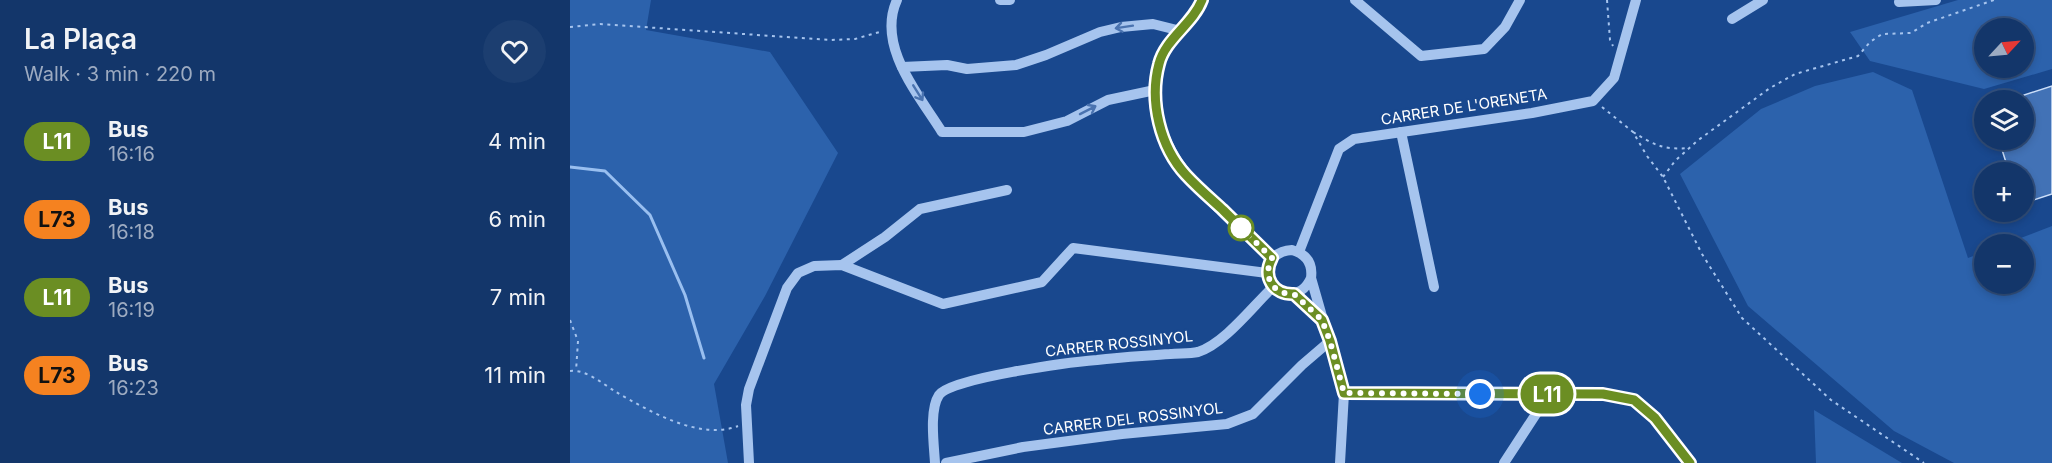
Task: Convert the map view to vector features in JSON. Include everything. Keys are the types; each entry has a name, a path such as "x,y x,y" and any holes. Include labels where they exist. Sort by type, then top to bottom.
{"street":[{"path":"897,0 891,23 895,51 902,67 942,132 1024,132 1067,121 1108,100 1155,90"},
{"path":"1000,0 1010,0"},
{"path":"1202,0 1200,7 1169,44 1159,62 1155,90 1160,127 1172,156 1185,174 1272,258"},
{"path":"1355,0 1421,56 1484,49 1505,27 1520,0"},
{"path":"1593,101 1614,78 1636,0"},
{"path":"1732,19 1763,0"},
{"path":"1899,2 1936,0"},
{"path":"902,67 938,65 968,69 1016,65 1100,32 1121,27 1153,24 1181,32"},
{"name":"CARRER DE L'ORENETA","path":"1299,252 1339,149 1354,139 1532,113 1593,101"},
{"path":"1401,132 1434,287"},
{"path":"842,265 885,237 920,209 1007,190"},
{"path":"749,463 748,389 787,288 798,273 814,266 842,265 944,304 1042,282 1073,248 1268,273"},
{"path":"1311,278 1307,286 1294,294 1287,294 1273,287 1268,273 1272,258 1284,250 1299,252 1310,263 1311,278 1344,393 1340,463"},
{"name":"CARRER ROSSINYOL","path":"935,463 933,428 936,402 940,393 947,389 966,381 1029,370 1097,360 1197,352 1227,335 1273,287"},
{"path":"1294,294 1322,320"},
{"name":"CARRER DEL ROSSINYOL","path":"946,463 1023,447 1122,434 1227,424 1252,414 1330,341"},
{"path":"1344,393 1603,394 1634,400 1655,418 1689,463"},
{"path":"1504,463 1549,394"}],"path":[{"path":"1607,0 1610,39 1619,56"},
{"path":"1663,177 1689,148 1745,105 1795,74 1858,56 1870,42 1882,34 1911,33 1927,23 1994,0"},
{"path":"570,27 600,24 830,40 855,39 891,28"},
{"path":"1593,101 1605,108 1633,132 1658,147 1672,150 1689,148"},
{"path":"1633,132 1663,177 1701,254 1742,318 1832,400 1924,463"},
{"path":"570,320 579,341 576,370"},
{"path":"570,371 576,370 593,377 617,393 679,424 704,430 728,430 747,423"}],"shaded area":[{"path":"570,0 651,0 646,30 770,52 838,153 765,296 714,384 728,463 570,463"},
{"path":"1958,0 2052,0 2052,69 2034,74 2034,18 1974,18 1974,78 2021,78 1984,89 1870,61 1850,32"},
{"path":"1873,72 1912,90 1968,258 1974,256 1974,294 2034,294 2034,234 2031,234 2052,226 2052,463 1954,463 1894,431 1748,306 1680,174 1761,109 1815,86"},
{"path":"1814,410 1902,463 1816,463"}],"building":[{"path":"2052,86 2052,194 2034,200 2034,162 2006,162 2002,150 2034,150 2034,92"}],"waterway":[{"path":"570,167 605,171 650,215 685,295 704,358"}],"bus line":[{"name":"L11","path":"1202,0 1200,7 1169,44 1159,62 1155,90 1160,127 1172,156 1185,174 1272,258 1268,273 1273,287 1280,292 1294,294 1322,320 1344,393 1603,394 1634,400 1655,418 1690,463"}],"route":[{"path":"1241,228 1272,258 1268,273 1273,287 1280,292 1294,294 1322,320 1344,393 1480,394"}]}
